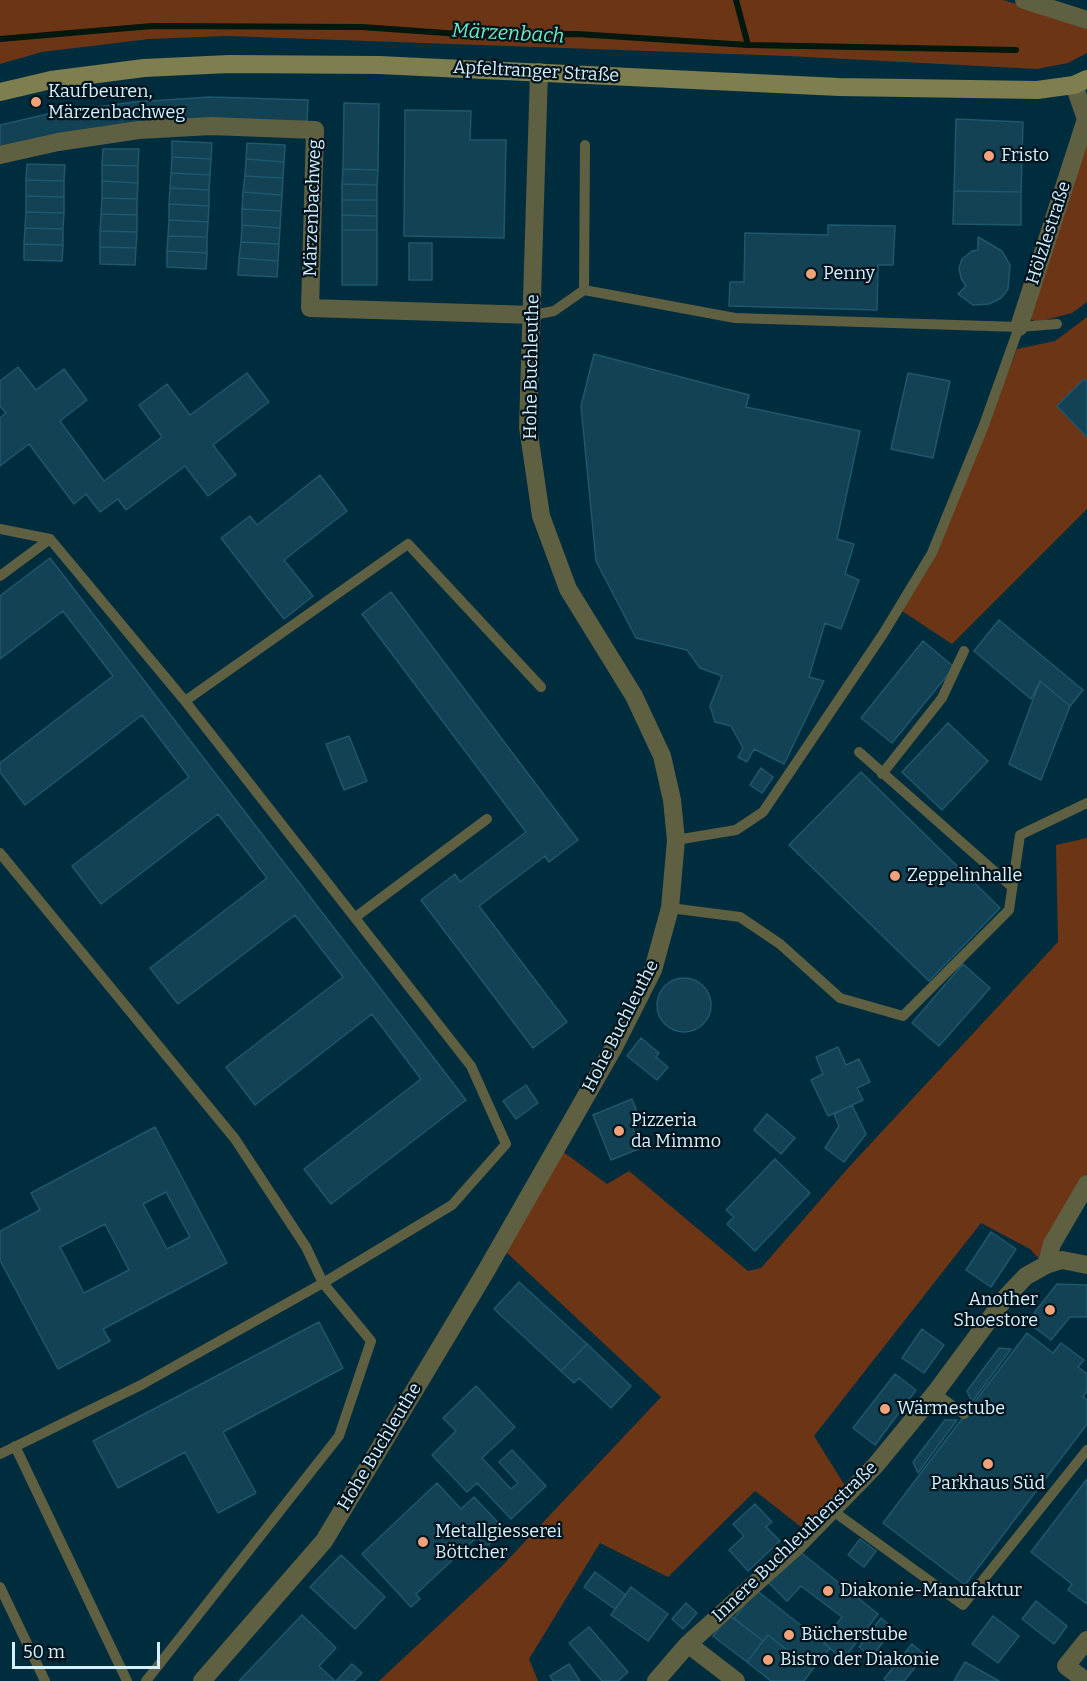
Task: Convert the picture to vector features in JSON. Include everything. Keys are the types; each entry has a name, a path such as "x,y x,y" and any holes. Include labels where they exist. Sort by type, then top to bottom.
{"street":[{"path":"1024,0 1087,20"},
{"name":"Apfeltranger Straße","path":"0,92 62,78 144,68 229,64 379,65 851,88 1037,90 1081,82"},
{"name":"Hohe Buchleuthe","path":"202,1681 330,1532 486,1271 614,1047 653,970 670,908 676,840 672,800 662,756 634,696 568,588 541,516 528,427 539,72"},
{"name":"Hölzlestraße","path":"1018,327 1086,119 1081,82"},
{"name":"Märzenbachweg","path":"0,156 58,141 139,130 212,126 315,130 310,308 533,315"},
{"path":"1046,1265 1052,1244 1087,1184"},
{"name":"Innere Buchleuthenstraße","path":"656,1681 688,1644 833,1510 875,1466 936,1393 1006,1297 1026,1275 1062,1260 1087,1265"},
{"path":"1086,1681 1066,1666 1087,1640"},
{"path":"688,1644 725,1678"}],"lane":[{"path":"584,290 585,146"},
{"path":"533,315 554,311 584,290 735,318 1018,327 1057,324"},
{"path":"676,840 736,830 763,812 883,634 932,553 984,425 1018,327"},
{"path":"0,529 50,539 185,701 357,916 471,1066 506,1144 452,1205 323,1282 141,1385 0,1454"},
{"path":"0,576 50,539"},
{"path":"185,701 408,544 541,687"},
{"path":"882,774 942,698 964,651"},
{"path":"859,752 1011,886"},
{"path":"670,908 740,917 780,944 840,998 903,1016 1009,910 1020,835 1087,803"},
{"path":"357,916 487,819"},
{"path":"0,854 235,1139 306,1247 323,1282 371,1341 339,1436 146,1681"},
{"path":"936,1393 964,1414"},
{"path":"15,1446 127,1681"},
{"path":"833,1510 963,1605 1087,1450"},
{"path":"0,1587 45,1681"}],"shaded area":[{"path":"0,0 1003,0 1087,25 1087,53 1068,63 1037,69 788,56 227,36 149,39 42,52 0,64"},
{"path":"1087,142 1087,302 1072,313 1037,322 1026,317"},
{"path":"1087,317 1087,509 952,644 902,611 936,556 1017,349 1055,341"},
{"path":"1087,838 1087,1174 1081,1178 1046,1239 1038,1258 1030,1249 981,1223 814,1436 847,1489 805,1530 755,1491 668,1577 600,1543 529,1659 538,1681 379,1681 502,1566 661,1397 506,1252 562,1151 607,1184 629,1171 748,1271 761,1268 849,1167 1058,942 1056,845"}],"building":[{"path":"211,97 308,100 307,121 0,148 0,125 52,113 134,102"},
{"path":"344,103 379,104 378,170 343,169"},
{"path":"405,110 471,111 470,140 506,140 504,238 404,236"},
{"name":"Fristo","path":"956,119 1023,122 1021,192 954,191"},
{"path":"172,141 212,143 211,159 172,157"},
{"path":"247,143 285,145 284,162 246,159"},
{"path":"103,149 139,149 138,166 102,165"},
{"path":"172,157 211,159 210,175 171,173"},
{"path":"246,159 284,162 283,178 245,176"},
{"path":"27,164 65,165 64,181 26,180"},
{"path":"102,165 138,166 138,183 102,181"},
{"path":"343,169 378,170 377,185 342,184"},
{"path":"171,173 210,175 209,190 170,188"},
{"path":"245,176 283,178 282,195 243,192"},
{"path":"26,180 64,181 64,197 26,196"},
{"path":"102,181 138,183 137,199 102,198"},
{"path":"342,184 377,185 377,200 342,200"},
{"path":"170,188 209,190 209,206 169,204"},
{"path":"954,191 1021,192 1021,225 953,224"},
{"path":"243,192 282,195 281,211 242,209"},
{"path":"26,196 64,197 64,213 26,212"},
{"path":"102,198 137,199 137,215 101,214"},
{"path":"342,200 377,200 377,216 342,215"},
{"path":"169,204 209,206 208,222 169,220"},
{"path":"242,209 281,211 280,228 242,225"},
{"path":"26,212 64,213 63,229 25,228"},
{"path":"101,214 137,215 137,232 100,231"},
{"path":"342,215 377,216 377,230 342,230"},
{"path":"169,220 208,222 207,237 168,236"},
{"path":"242,225 280,228 279,244 241,242"},
{"name":"Penny","path":"828,225 895,226 893,265 878,265 877,310 729,306 730,282 744,282 745,233 828,235"},
{"path":"25,228 63,229 63,245 24,244"},
{"path":"342,230 377,230 377,285 342,285"},
{"path":"100,231 137,232 136,248 100,247"},
{"path":"168,236 207,237 207,253 167,251"},
{"path":"978,237 1002,251 1010,265 1008,289 1001,298 989,304 973,305 958,294 966,286 959,268 962,259 972,251 978,250"},
{"path":"241,242 279,244 278,261 239,258"},
{"path":"409,243 432,243 432,280 409,280"},
{"path":"24,244 63,245 62,261 24,260"},
{"path":"100,247 136,248 135,265 100,264"},
{"path":"167,251 207,253 206,269 167,267"},
{"path":"239,258 278,261 277,277 238,275"},
{"path":"594,354 749,395 746,407 860,431 837,539 854,544 845,574 859,580 841,629 825,623 809,677 824,681 784,764 754,749 747,762 738,757 743,748 731,726 715,722 710,706 722,676 700,668 687,650 636,638 596,561 581,406"},
{"path":"18,367 36,390 64,369 87,400 60,421 104,481 162,437 139,405 167,384 190,415 247,373 269,402 213,445 236,475 208,496 185,466 126,510 118,499 100,512 86,494 74,504 29,444 0,466 0,418 6,413 0,406 0,381"},
{"path":"908,373 950,381 933,458 891,449"},
{"path":"1084,379 1087,382 1087,437 1057,406"},
{"path":"320,475 347,511 284,560 313,596 284,619 221,538 250,516 257,525"},
{"path":"50,558 466,1100 331,1204 304,1169 421,1079 372,1014 255,1105 226,1067 343,977 295,915 178,1004 150,968 267,878 218,814 101,904 72,866 189,777 142,715 25,805 0,772 0,763 113,676 63,611 0,659 0,596"},
{"path":"391,592 578,840 549,862 545,856 479,906 567,1022 533,1048 421,900 455,874 460,882 526,832 362,614"},
{"path":"999,620 1083,690 1070,706 1040,681 1031,699 974,651"},
{"path":"923,641 954,667 892,743 861,718"},
{"path":"1040,681 1070,706 1041,780 1009,764"},
{"path":"948,723 988,761 942,810 902,772"},
{"path":"349,736 367,781 344,790 326,744"},
{"path":"761,768 773,777 762,793 750,785"},
{"name":"Zeppelinhalle","path":"861,772 1000,908 929,981 789,845"},
{"path":"963,964 990,988 939,1046 912,1023"},
{"path":"679,978 689,978 699,982 707,990 711,1005 707,1020 699,1028 689,1032 679,1032 669,1028 661,1020 657,1010 657,1000 661,990 669,982"},
{"path":"641,1038 659,1053 656,1057 668,1067 657,1080 627,1056"},
{"path":"838,1047 846,1065 859,1059 870,1082 857,1088 863,1100 828,1116 811,1080 823,1074 816,1057"},
{"path":"526,1085 538,1103 516,1119 503,1101"},
{"path":"632,1099 641,1122 632,1126 641,1148 611,1160 593,1115"},
{"path":"852,1105 866,1134 844,1162 825,1148 839,1126 834,1114"},
{"path":"767,1114 795,1138 781,1154 754,1130"},
{"path":"155,1127 227,1263 103,1329 110,1341 58,1369 0,1260 0,1231 40,1210 31,1193","holes":["166,1192 190,1237 167,1249 143,1204","105,1224 129,1270 84,1293 60,1247"]},
{"path":"775,1159 810,1193 755,1251 727,1224 734,1217 726,1210"},
{"path":"991,1232 1016,1249 991,1287 966,1270"},
{"path":"519,1282 587,1344 561,1371 494,1309"},
{"path":"1057,1284 1087,1285 1087,1317 1070,1317 1051,1340 1027,1322"},
{"path":"319,1322 343,1368 223,1432 256,1493 218,1513 185,1452 118,1488 93,1441"},
{"path":"922,1329 944,1345 924,1373 902,1358"},
{"path":"1027,1333 1053,1353 1061,1343 1084,1360 1078,1367 1087,1374 1087,1391 1083,1397 1087,1400 1087,1424 965,1585 883,1523"},
{"path":"587,1344 631,1386 611,1408 579,1378 574,1383 561,1371"},
{"path":"999,1348 1011,1349 972,1402 967,1391"},
{"name":"Wärmestube","path":"895,1374 916,1390 875,1445 853,1428"},
{"path":"476,1386 515,1427 482,1458 511,1489 518,1483 499,1462 512,1450 546,1486 511,1519 477,1483 467,1492 432,1455 456,1431 443,1418"},
{"path":"945,1420 957,1420 918,1473 913,1462"},
{"path":"1087,1479 1087,1604 1068,1590 1072,1584 1031,1552"},
{"name":"Metallgiesserei Böttcher","path":"437,1483 461,1509 474,1497 505,1530 486,1547 477,1537 416,1594 420,1599 411,1607 362,1554"},
{"path":"755,1504 772,1522 766,1527 780,1541 748,1571 729,1550 744,1536 733,1524"},
{"path":"860,1539 876,1551 864,1567 848,1555"},
{"path":"799,1551 878,1614 843,1660 823,1642 842,1617 801,1586 787,1601 768,1582"},
{"path":"341,1555 385,1597 355,1629 310,1587"},
{"path":"595,1572 626,1595 615,1609 584,1587"},
{"path":"631,1587 668,1614 648,1641 611,1615"},
{"path":"756,1590 830,1648 812,1670 768,1635 763,1641 734,1618"},
{"path":"1036,1601 1067,1626 1054,1644 1022,1619"},
{"path":"686,1603 697,1613 683,1629 672,1619"},
{"path":"302,1615 336,1648 319,1666 335,1681 239,1681"},
{"path":"729,1615 763,1641 747,1662 713,1636"},
{"path":"993,1616 1019,1636 998,1663 972,1644"},
{"path":"881,1618 893,1628 872,1657 859,1647"},
{"path":"589,1627 628,1672 618,1681 602,1681 569,1643"},
{"path":"768,1635 812,1670 804,1681 771,1681 747,1662"},
{"path":"912,1644 925,1655 904,1681 884,1679"},
{"path":"965,1662 999,1681 954,1681"},
{"path":"352,1664 362,1673 354,1681 336,1681"},
{"path":"569,1664 580,1681 553,1681 550,1676"}],"waterway":[{"path":"736,0 748,45"},
{"name":"Märzenbach","path":"0,39 152,26 362,27 474,35 577,34 748,45 1016,50"}],"place":[{"name":"Kaufbeuren, Märzenbachweg","path":"36,102"},
{"name":"Fristo","path":"989,156"},
{"name":"Penny","path":"811,274"},
{"name":"Zeppelinhalle","path":"895,876"},
{"name":"Pizzeria da Mimmo","path":"619,1131"},
{"name":"Another Shoestore","path":"1050,1310"},
{"name":"Wärmestube","path":"885,1409"},
{"name":"Parkhaus Süd","path":"988,1464"},
{"name":"Metallgiesserei Böttcher","path":"423,1542"},
{"name":"Diakonie-Manufaktur","path":"828,1591"},
{"name":"Bücherstube","path":"789,1635"},
{"name":"Bistro der Diakonie","path":"768,1660"}]}
